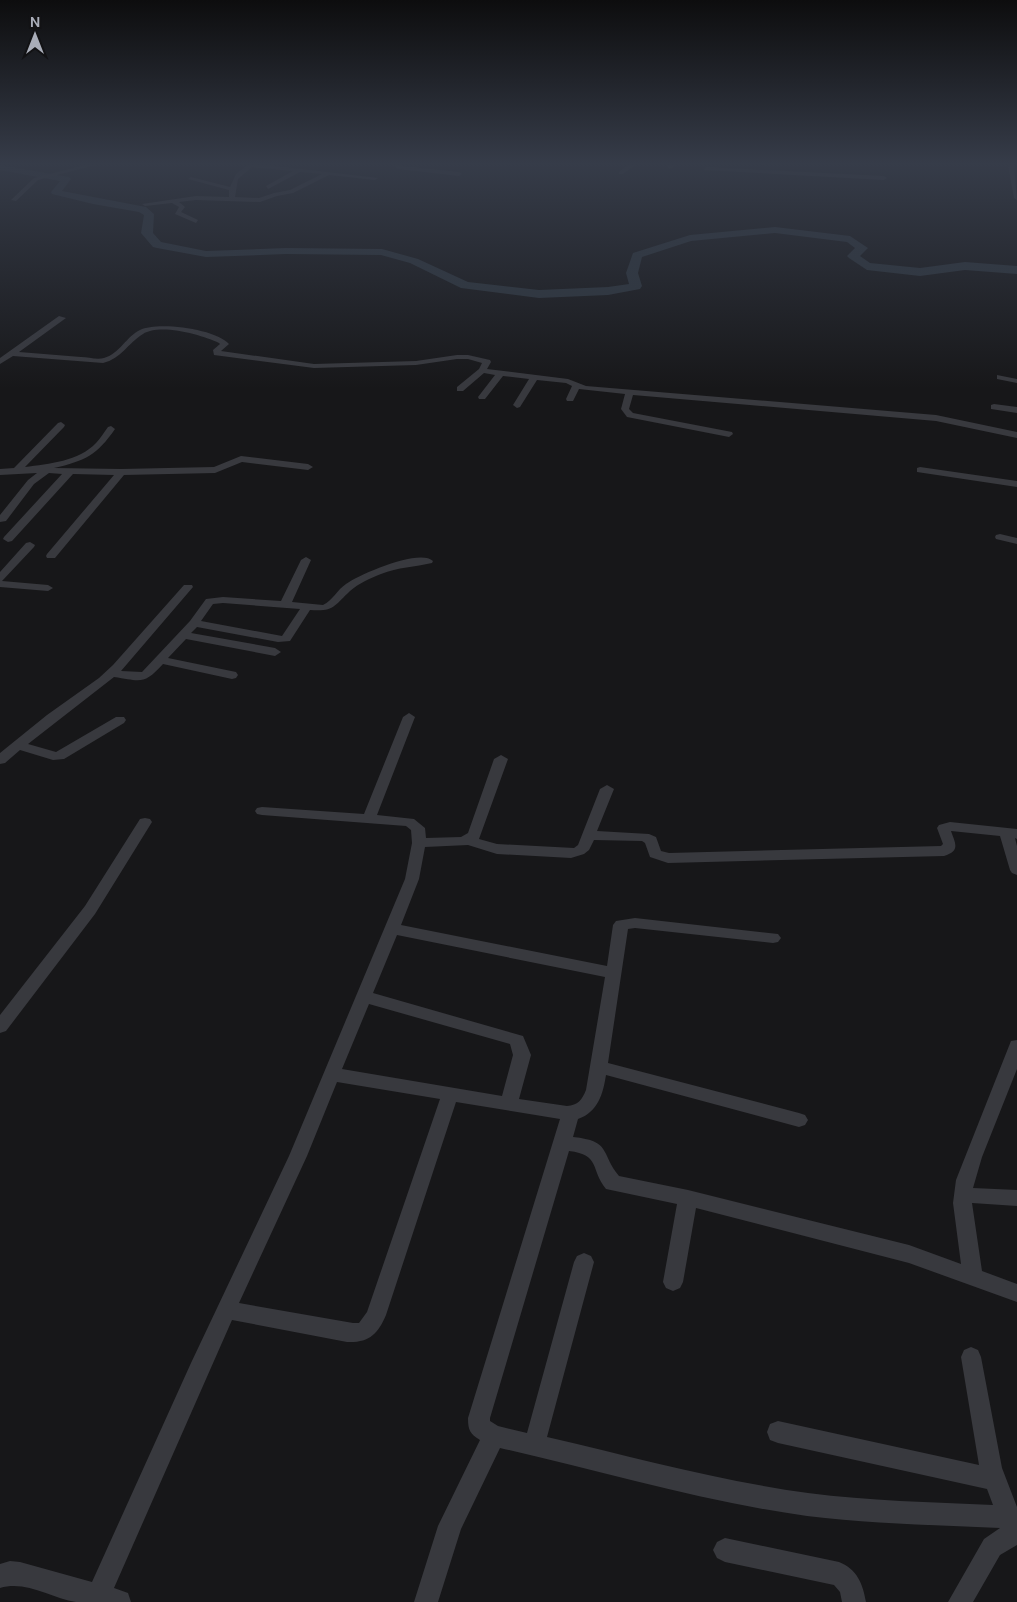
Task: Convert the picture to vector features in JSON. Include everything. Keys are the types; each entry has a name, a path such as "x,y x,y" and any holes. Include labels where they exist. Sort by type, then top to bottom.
{"street":[{"path":"0,362 62,318"},
{"path":"12,354 103,361 111,358 140,332 156,329 190,331 219,339 225,344 216,351 220,354 293,364 347,366 422,362 463,357 485,361 487,364 483,370 460,389"},
{"path":"483,370 572,382 584,388 936,418 1017,435"},
{"path":"482,397 501,373"},
{"path":"517,406 534,377"},
{"path":"1000,377 1017,381"},
{"path":"570,399 577,385"},
{"path":"630,391 625,409 630,415 729,434"},
{"path":"994,408 1017,410"},
{"path":"20,470 61,424"},
{"path":"0,472 72,460 99,446 111,430"},
{"path":"20,470 121,472 220,469 231,462 241,459 308,468"},
{"path":"2,520 31,482 47,470"},
{"path":"920,470 1017,484"},
{"path":"8,539 70,471"},
{"path":"51,556 121,472"},
{"path":"1000,537 1017,541"},
{"path":"0,578 30,545"},
{"path":"286,605 306,560"},
{"path":"112,673 143,677 194,623 207,603 215,600 329,607 346,590 360,581 400,564 428,561"},
{"path":"0,584 48,588"},
{"path":"0,760 51,718 112,673 188,587"},
{"path":"194,623 286,639 307,607"},
{"path":"183,635 275,652"},
{"path":"160,660 232,675"},
{"path":"370,818 408,717"},
{"path":"18,745 53,756 59,756 120,720"},
{"path":"469,840 477,831 501,759"},
{"path":"419,843 469,840 487,848 571,853 579,851 584,847 607,789"},
{"path":"0,1576 10,1573 20,1574 108,1600 226,1310 298,1156 412,879 419,843 418,828 414,825 402,821 370,818 262,811"},
{"path":"0,1027 90,910 145,822"},
{"path":"588,835 644,837 651,840 655,854 668,858 944,851 949,848 950,844 944,828 950,826 1012,833 1017,870"},
{"path":"332,1074 509,1104 571,1113 582,1111 591,1102 595,1090 621,925 625,923 773,938"},
{"path":"392,929 614,972"},
{"path":"364,997 517,1040 522,1054 509,1104"},
{"path":"973,1277 962,1203 965,1180 973,1156 1013,1068 1017,1046"},
{"path":"599,1067 800,1120"},
{"path":"226,1310 347,1332 360,1333 370,1328 450,1094"},
{"path":"571,1113 479,1418 479,1427 494,1436 728,1490 806,1504 1014,1527"},
{"path":"562,1143 595,1149 599,1154 608,1178 613,1183 688,1198 910,1254 1017,1293"},
{"path":"963,1195 1017,1198"},
{"path":"672,1282 688,1198"},
{"path":"534,1446 584,1262"},
{"path":"971,1357 994,1480 1014,1527"},
{"path":"778,1432 994,1480"},
{"path":"426,1602 450,1526 494,1436"},
{"path":"960,1602 992,1546 1014,1527"},
{"path":"725,1550 838,1574 848,1580 854,1602"}],"waterway":[{"path":"153,240 157,245 206,254 286,251 382,252 414,261 465,285 539,294 608,291 636,286 632,273 637,255 685,240"},
{"path":"851,240 862,248 853,256 867,266 920,272 965,266 1017,270"}]}
